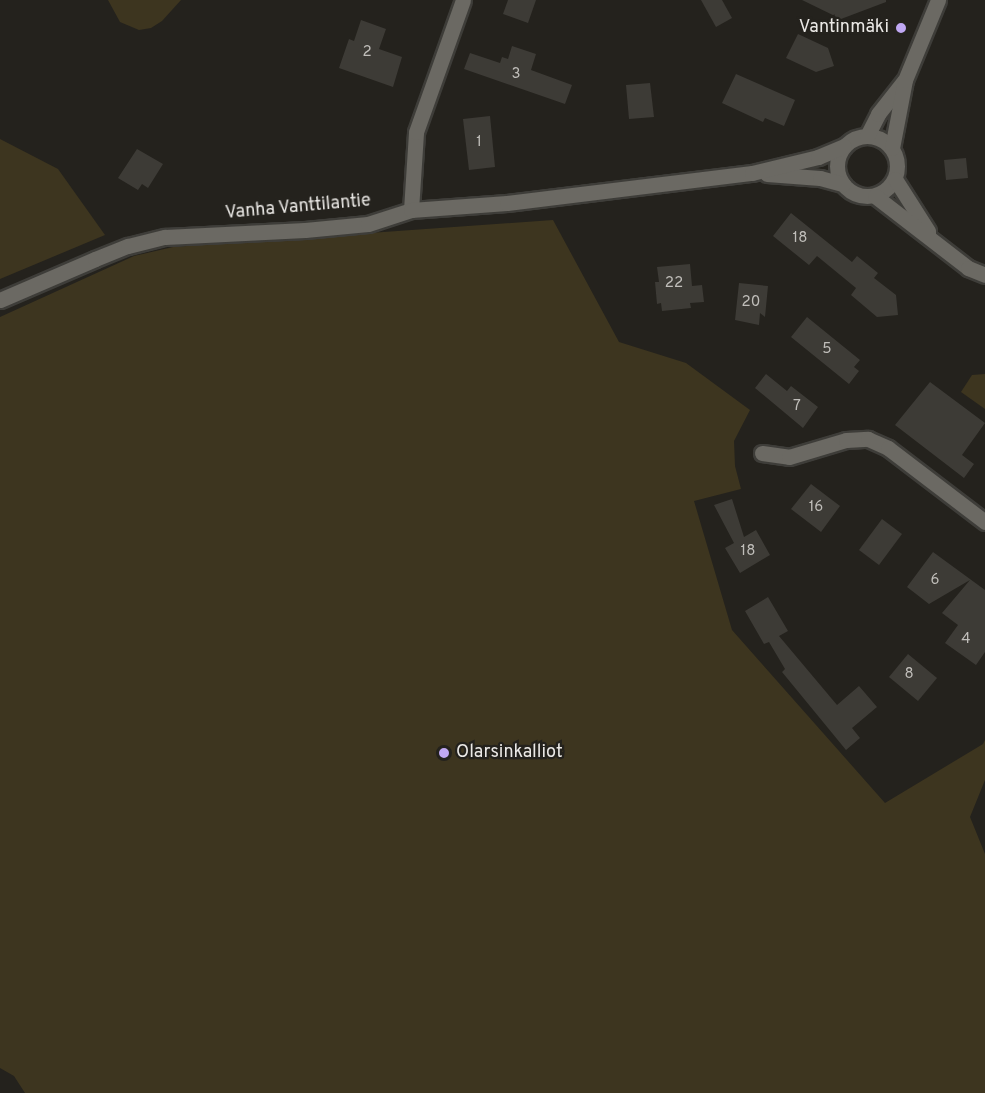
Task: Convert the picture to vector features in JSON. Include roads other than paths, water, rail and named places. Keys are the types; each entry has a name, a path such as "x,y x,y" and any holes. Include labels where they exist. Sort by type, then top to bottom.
{"street":[{"path":"411,210 416,132 463,0"},
{"path":"892,148 905,80 938,0"},
{"path":"867,136 878,114 905,80"},
{"path":"867,136 885,142 892,148 898,164 895,179 883,193 875,196 857,195 843,184 837,165 844,146 855,138 867,136"},
{"name":"Vanha Vanttilantie","path":"0,300 128,246 165,237 305,231 368,224 411,210 507,203 752,173 818,157 844,146"},
{"name":"Vanha Vanttilantie","path":"752,173 820,177 843,184"},
{"path":"895,179 938,246"},
{"path":"875,196 968,268 985,275"},
{"path":"762,453 789,457 846,440 868,439 888,448 985,522"}],"place":[{"name":"Vantinmäki","path":"901,28"},
{"name":"Olarsinkalliot","path":"444,753"}]}
